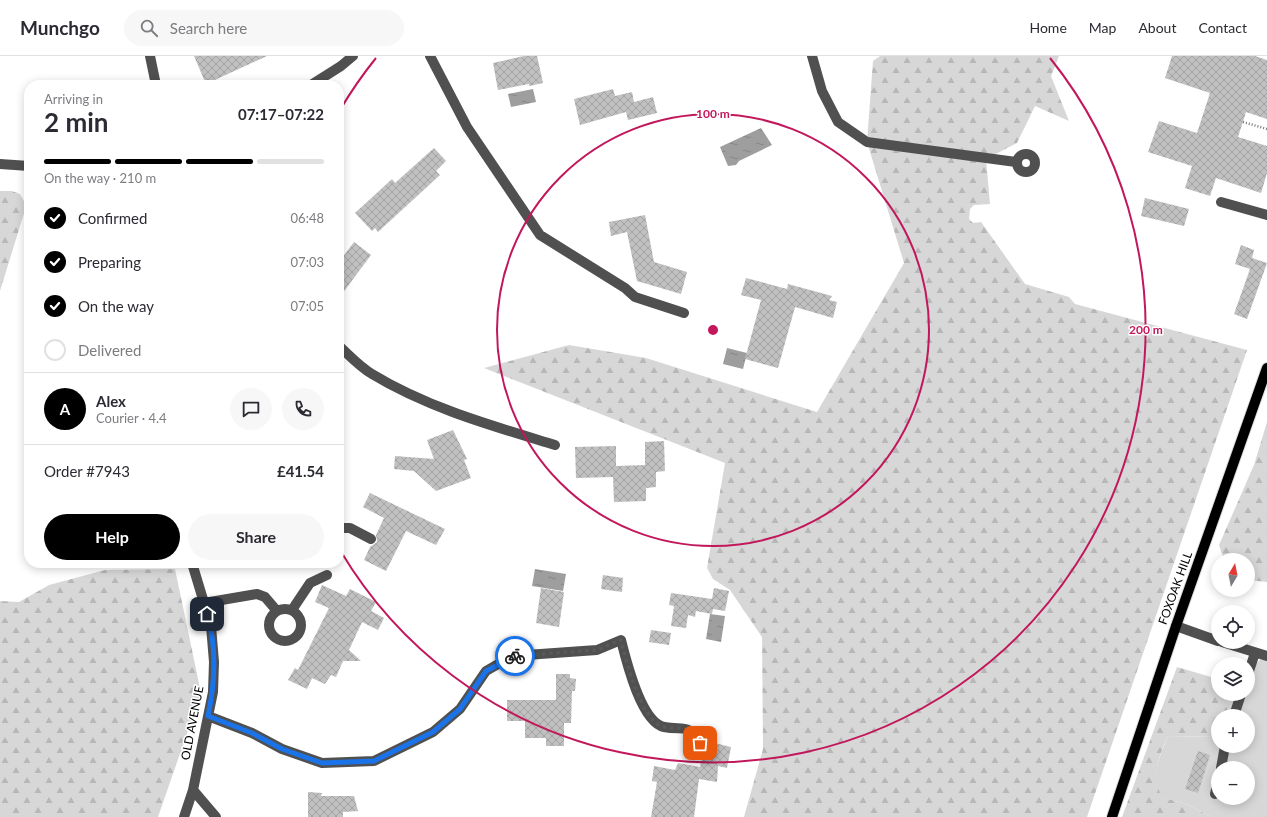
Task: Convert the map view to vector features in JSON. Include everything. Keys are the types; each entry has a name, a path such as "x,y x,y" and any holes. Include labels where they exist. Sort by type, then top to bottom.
{"main road":[{"name":"FOXOAK HILL","path":"1112,817 1176,626 1267,368"}],"street":[{"path":"150,56 155,80"},
{"path":"319,80 341,66 353,56"},
{"path":"430,56 467,127 540,235 625,288 635,297 684,313"},
{"path":"812,56 822,91 838,122 867,142 1016,162"},
{"path":"0,164 24,166"},
{"path":"1221,202 1267,215"},
{"path":"344,350 371,374 431,404 502,429 556,445"},
{"path":"344,528 350,528 371,539"},
{"name":"OLD AVENUE","path":"184,817 193,790 213,692 214,662 211,626 194,568"},
{"path":"292,610 310,583 327,575"},
{"path":"204,603 257,594 265,598 277,611"},
{"path":"282,609 292,610 299,616 302,626 298,636 288,641 277,639 270,631 270,620 277,611 282,609"},
{"path":"1176,626 1211,638"},
{"path":"208,716 252,733 282,749 322,763 374,761 433,732 460,709 486,671 512,656 597,650 621,640 628,670 647,714 662,727 685,727 694,733 700,743"},
{"path":"1243,649 1267,656"},
{"path":"1254,657 1255,653"},
{"path":"193,790 216,817"}],"path":[{"path":"1243,122 1267,129"}],"green space":[{"path":"880,56 1059,56 1051,76 1069,121 1035,106 1017,143 986,159 990,204 974,205 970,209 969,219 973,223 981,222 1025,284 1069,297 1075,304 1247,350 1087,817 744,817 763,749 762,637 730,590 713,579 707,568 725,463 484,368 569,345 646,358 817,412 904,263 867,142 873,61"},
{"path":"0,191 12,191 20,194 24,201 24,213 0,291"},
{"path":"1267,422 1267,582 1255,581 1255,553 1222,553 1219,545 1254,465"},
{"path":"175,569 201,693 158,817 0,817 0,601 19,602 49,585 105,570"},
{"path":"1264,655 1267,656 1267,817 1211,817 1189,805 1160,797 1157,779 1157,766 1168,736 1211,737 1211,753 1255,753 1255,709 1229,709 1231,701 1255,701 1255,665"},
{"path":"1177,667 1211,677 1211,701 1231,701 1229,709 1211,709 1211,737 1168,736 1157,766 1157,779 1161,797 1189,805 1211,817 1122,817"}],"water":[{"path":"533,89 536,102 511,107 508,94"},
{"path":"761,128 772,145 739,161 736,165 728,166 720,147"},
{"path":"727,348 747,353 743,369 723,364"},
{"path":"535,569 566,574 563,591 532,586"},
{"path":"710,614 725,616 721,642 706,639"}],"building":[{"path":"194,56 267,56 215,80 204,80"},
{"path":"524,56 537,56 543,83 498,90 493,63"},
{"path":"1172,56 1255,56 1267,60 1267,119 1246,112 1238,137 1267,146 1267,173 1261,193 1216,178 1210,196 1185,188 1192,166 1148,152 1159,121 1197,133 1210,93 1165,78"},
{"path":"613,89 615,96 632,92 634,102 653,97 657,113 628,120 626,112 580,125 574,99"},
{"path":"434,148 446,161 436,171 440,175 378,232 375,228 372,231 355,213 392,179 395,183"},
{"path":"1145,198 1189,209 1184,226 1141,216"},
{"path":"645,215 654,262 687,272 681,294 637,281 627,232 611,236 609,222"},
{"path":"354,242 371,255 344,291 344,255"},
{"path":"1241,245 1254,250 1252,258 1267,263 1247,319 1234,314 1250,269 1235,264"},
{"path":"746,278 787,289 788,284 832,296 829,300 837,302 833,318 795,307 778,368 745,359 761,300 741,295"},
{"path":"453,430 467,459 464,460 471,478 436,491 414,471 394,469 395,456 434,459 427,440"},
{"path":"664,441 665,471 656,472 656,487 646,488 646,501 614,502 613,477 576,478 575,447 616,446 616,466 645,465 645,442"},
{"path":"370,493 445,529 436,545 406,531 386,571 364,560 370,547 377,542 376,535 384,518 363,507"},
{"path":"603,575 623,578 622,592 601,589"},
{"path":"322,585 346,596 350,589 376,602 371,611 384,618 378,630 362,622 349,650 361,661 343,661 336,677 331,675 325,684 312,678 307,689 288,680 295,668 298,670 329,608 315,602"},
{"path":"541,588 564,592 559,627 536,623"},
{"path":"714,588 729,591 725,611 713,609 712,614 696,611 695,617 688,615 686,628 671,626 674,606 669,605 671,593 712,599"},
{"path":"651,630 671,633 669,645 649,642"},
{"path":"556,674 570,674 570,678 576,679 575,691 572,691 571,723 564,723 564,746 546,746 546,738 525,738 525,721 507,721 507,700 556,700"},
{"path":"706,741 731,747 727,768 718,766 717,782 699,779 694,817 651,817 657,782 652,781 654,766 675,770 678,763 700,767"},
{"path":"1198,751 1210,755 1198,793 1185,789"},
{"path":"308,792 322,793 321,796 354,796 358,811 343,812 343,817 308,817"}],"way so far":[{"path":"515,656 597,650 621,640 628,670 647,714 662,727 685,727 694,733 700,743"}],"route":[{"path":"207,614 211,626 214,662 213,692 208,716 252,733 282,749 322,763 374,761 433,732 460,709 486,671 512,656 515,656"}]}
